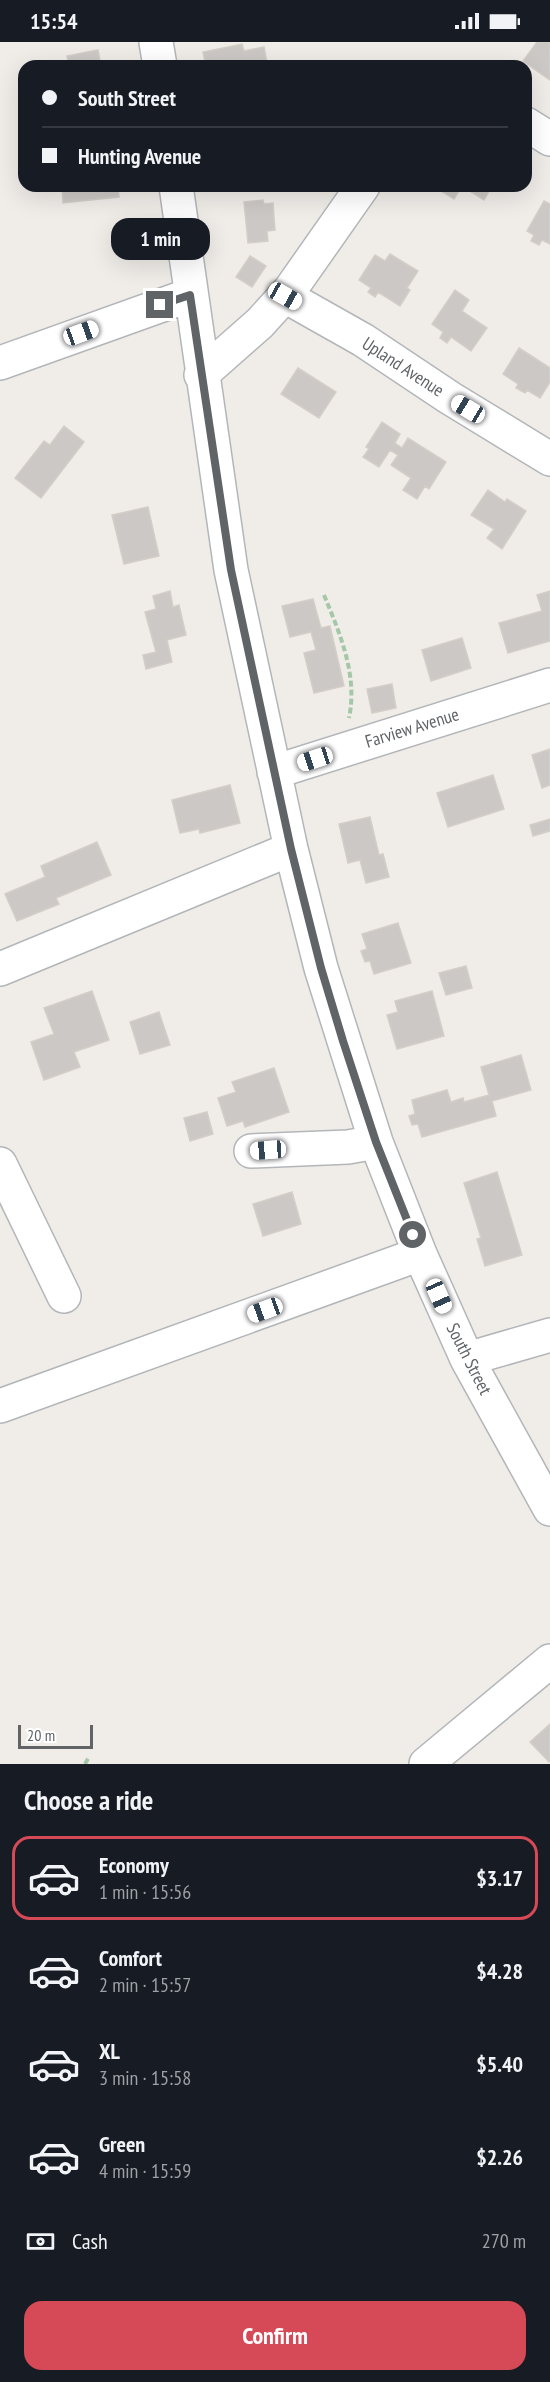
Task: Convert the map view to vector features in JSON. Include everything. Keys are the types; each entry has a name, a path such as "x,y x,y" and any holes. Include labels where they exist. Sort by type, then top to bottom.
{"street":[{"path":"156,42 159,60"},
{"path":"532,128 550,139"},
{"name":"South Street","path":"177,192 201,375 231,570 291,849 321,968 376,1142 420,1254 466,1359 550,1509"},
{"path":"201,375 260,323 285,296 359,192"},
{"path":"0,363 190,295"},
{"name":"Upland Avenue","path":"285,296 363,340 450,398 550,459"},
{"name":"Farview Avenue","path":"274,772 550,685"},
{"path":"0,969 291,849"},
{"path":"250,1151 348,1147 376,1142"},
{"path":"0,1164 64,1296"},
{"path":"0,1406 420,1254"},
{"path":"466,1359 550,1335"},
{"path":"426,1764 550,1661"}],"path":[{"path":"324,595 351,670 353,699 350,718"},
{"path":"85,1764 89,1757"}],"building":[{"path":"537,42 550,42 550,80 532,67 532,60 524,60"},
{"path":"242,44 244,51 264,47 266,60 205,60 203,52"},
{"path":"98,50 100,60 68,60 67,56"},
{"path":"62,192 119,192 119,197 63,203"},
{"path":"443,192 458,192 454,199"},
{"path":"471,192 489,192 484,200"},
{"path":"263,200 264,204 273,203 275,230 267,231 268,241 248,243 244,202"},
{"path":"544,201 550,204 550,244 542,240 539,245 531,241 534,235 527,231"},
{"path":"390,254 418,271 407,288 410,290 400,306 378,292 375,297 368,292 371,288 359,280 375,255 385,261"},
{"path":"250,256 266,266 252,287 236,277"},
{"path":"455,290 469,300 462,311 487,328 471,351 451,337 447,343 440,338 443,332 432,324"},
{"path":"519,348 550,368 550,382 540,398 527,390 525,393 516,388 518,384 503,374"},
{"path":"298,368 336,392 319,418 281,394"},
{"path":"382,422 400,434 395,443 402,448 408,438 446,462 429,489 425,486 417,499 403,490 411,478 391,465 398,455 390,450 379,467 363,457 369,449 366,447"},
{"path":"64,426 84,442 41,498 15,478 44,441 50,445"},
{"path":"488,490 505,502 507,499 526,511 502,549 487,538 494,529 471,515"},
{"path":"148,507 159,556 124,564 112,515"},
{"path":"170,591 173,607 179,605 186,635 167,640 172,662 146,669 143,655 156,652 145,612 156,609 153,596"},
{"path":"550,591 550,641 508,653 499,623 542,611 537,595"},
{"path":"313,599 321,628 330,626 344,686 314,693 304,653 316,650 311,632 290,637 282,606"},
{"path":"462,638 471,668 431,681 422,650"},
{"path":"392,684 396,708 372,713 367,689"},
{"path":"550,749 550,785 542,788 532,755"},
{"path":"493,775 504,809 448,827 437,793"},
{"path":"230,785 240,823 200,833 199,829 180,833 172,800"},
{"path":"370,817 379,855 383,854 389,877 366,883 360,860 348,863 339,824"},
{"path":"550,819 550,831 533,836 530,825"},
{"path":"97,842 111,875 56,898 59,904 17,921 5,894 45,877 41,866"},
{"path":"398,923 411,963 374,974 370,961 365,962 361,951 367,949 362,934"},
{"path":"466,966 472,988 446,995 439,973"},
{"path":"92,991 109,1040 74,1052 80,1067 44,1080 31,1042 54,1034 44,1008"},
{"path":"432,991 444,1036 397,1049 387,1015 398,1012 395,1001"},
{"path":"159,1012 170,1045 140,1054 130,1022"},
{"path":"521,1055 531,1090 492,1101 496,1116 422,1137 418,1124 412,1125 409,1116 415,1114 412,1100 447,1090 451,1102 463,1098 464,1102 489,1095 481,1067"},
{"path":"274,1068 289,1112 245,1127 243,1121 227,1126 218,1098 236,1092 232,1082"},
{"path":"207,1112 213,1134 190,1141 184,1118"},
{"path":"497,1172 522,1255 485,1266 477,1239 481,1238 464,1183"},
{"path":"292,1192 301,1224 263,1236 253,1204"},
{"path":"550,1724 550,1761 549,1762 530,1742"}],"route":[{"path":"160,305 190,295 231,570 291,849 321,968 343,1041 376,1142 413,1235"}]}
